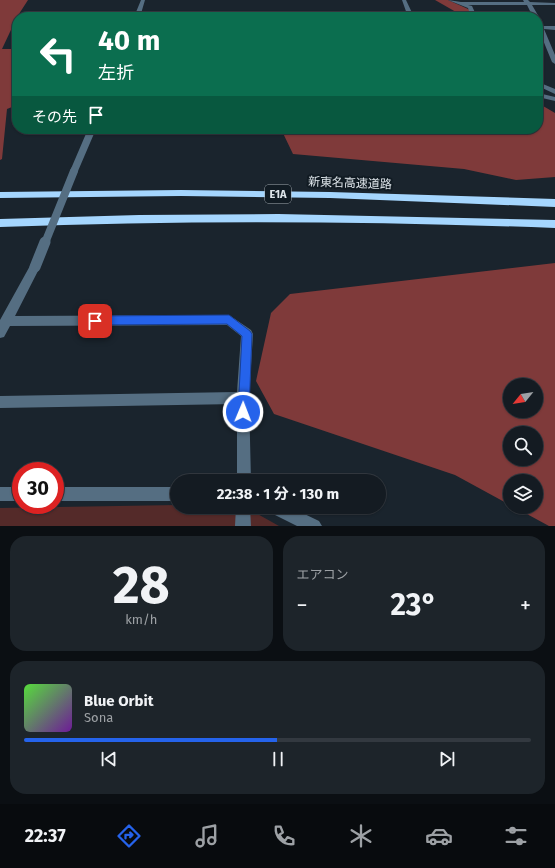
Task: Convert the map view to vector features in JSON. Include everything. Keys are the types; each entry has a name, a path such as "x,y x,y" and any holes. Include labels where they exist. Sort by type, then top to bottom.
{"highway":[{"name":"新東名高速道路","path":"0,196 181,193 330,195 555,203"},
{"name":"E1A","path":"0,223 248,217 348,218 555,224"}],"street":[{"path":"139,12 143,0"},
{"path":"404,0 409,12"},
{"path":"450,0 463,3 555,4"},
{"path":"525,0 533,12"},
{"path":"463,3 470,7 472,12"},
{"path":"543,25 555,28"},
{"path":"543,34 555,62"},
{"path":"543,86 555,92"},
{"path":"543,96 555,100"},
{"path":"0,333 5,321 35,267 90,134"},
{"path":"5,321 229,320 247,334 243,398 244,474"},
{"path":"0,402 243,398"},
{"path":"0,494 12,494"},
{"path":"64,494 170,494"},
{"path":"243,526 244,514"},
{"path":"289,514 314,526"}],"shaded area":[{"path":"0,0 28,0 20,12 12,12 12,28 2,49 12,49 12,107 7,109 2,159 0,160"},
{"path":"435,0 448,0 475,12 456,12"},
{"path":"543,106 555,113 555,177 516,180 464,169 293,154 283,134 543,134"},
{"path":"555,263 555,526 549,526 527,514 543,514 543,474 503,474 503,501 455,475 274,414 256,381 271,313 290,294"},
{"path":"170,505 170,514 258,514 279,526 0,526 0,508 12,508 12,514 64,514 64,507"}],"route":[{"path":"95,321 229,320 247,334 243,412"}]}
